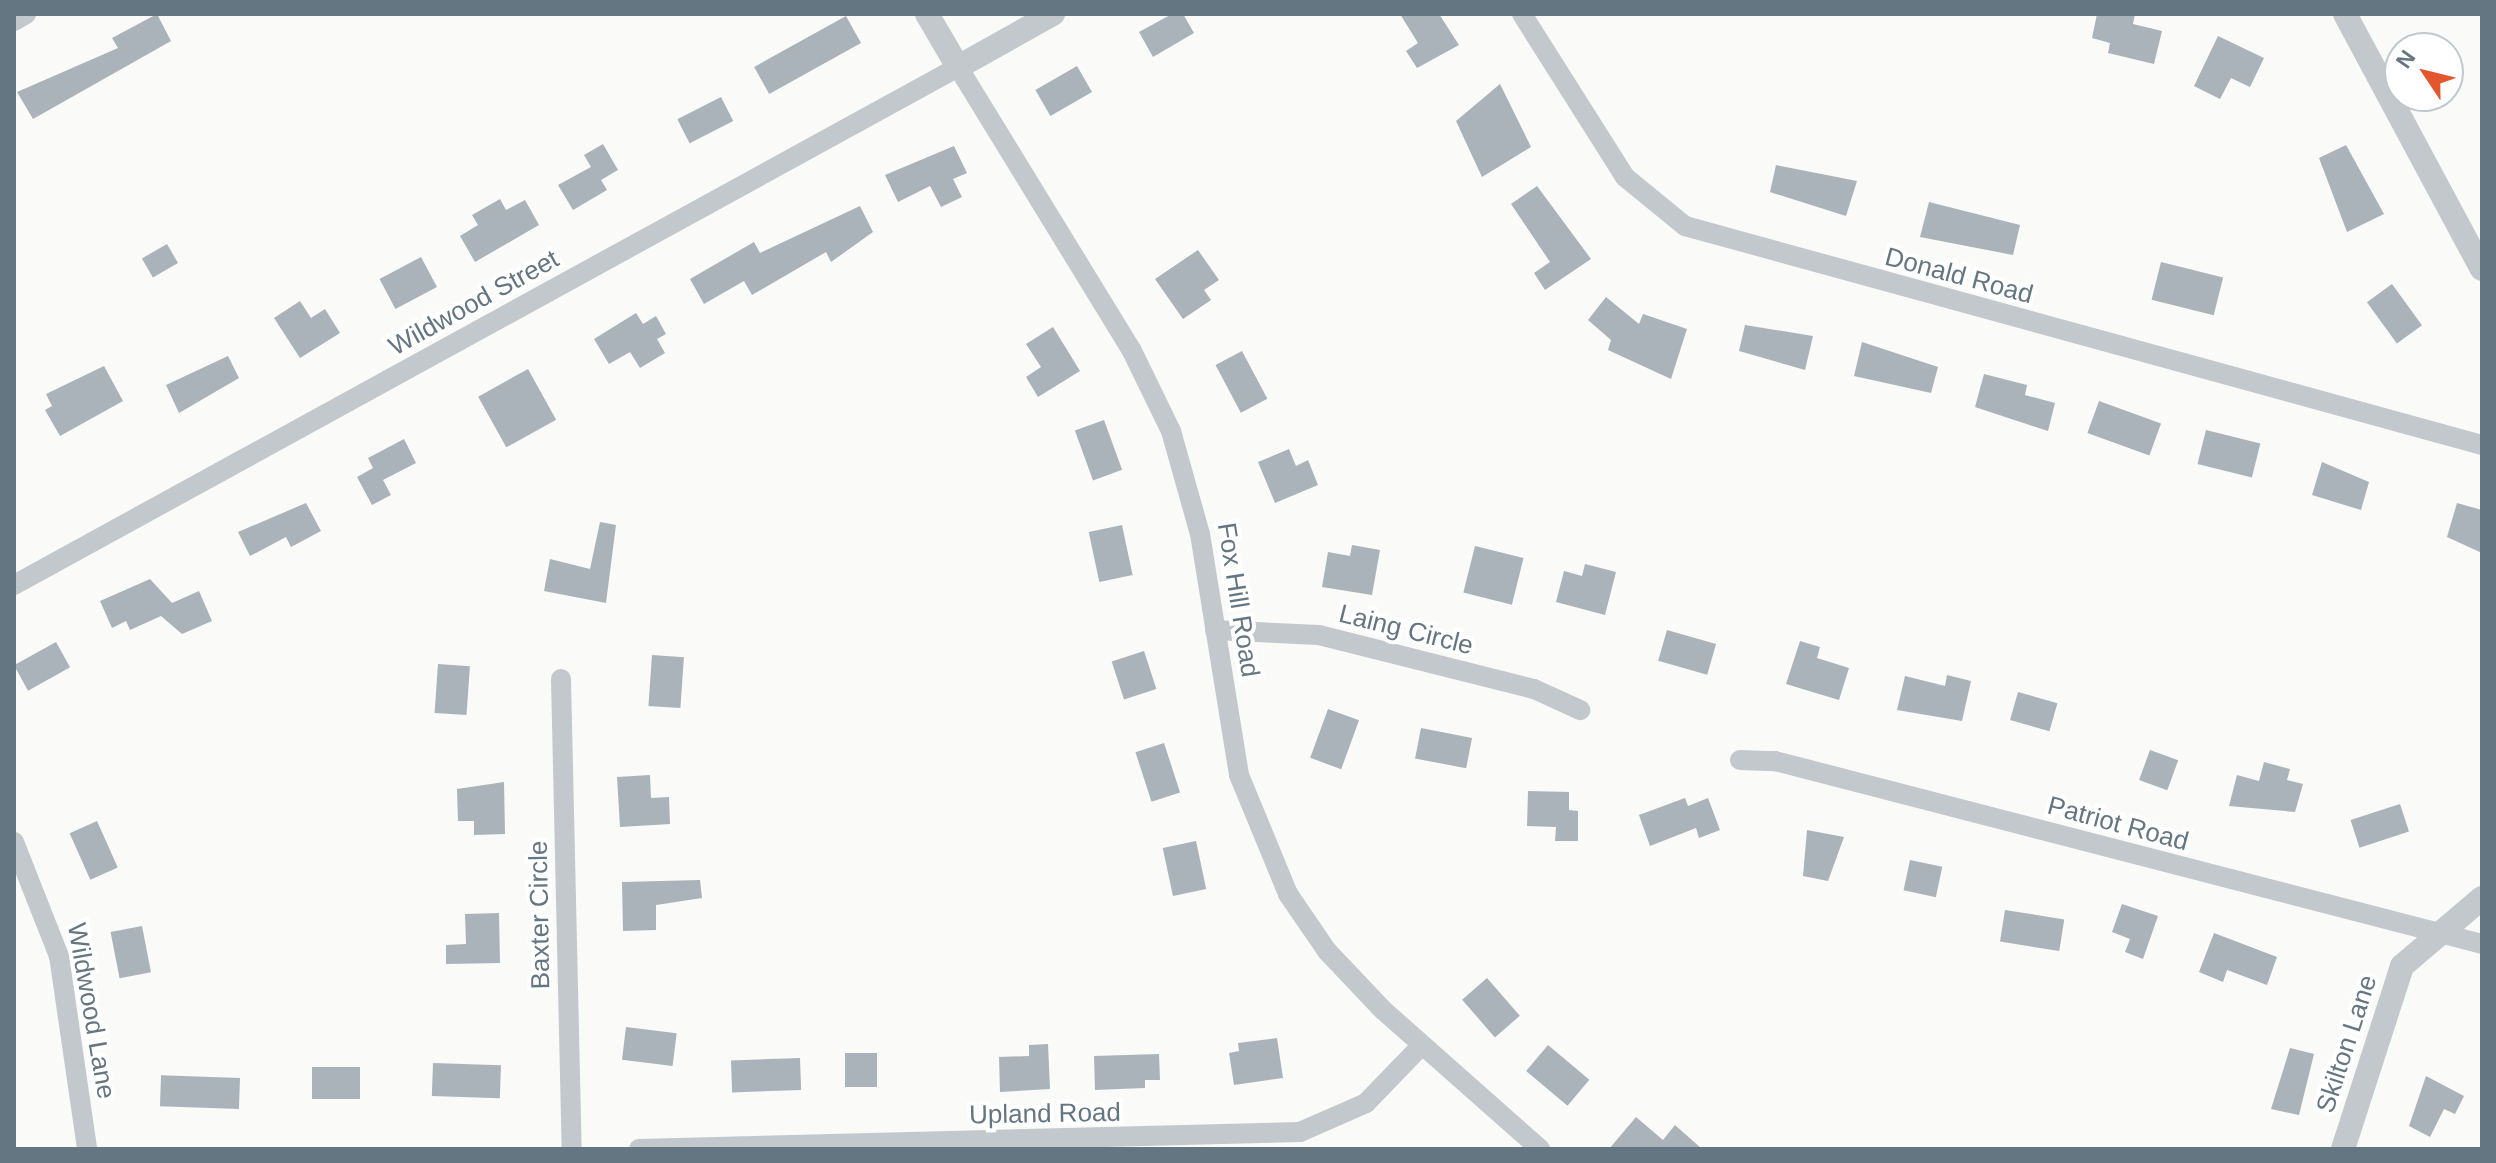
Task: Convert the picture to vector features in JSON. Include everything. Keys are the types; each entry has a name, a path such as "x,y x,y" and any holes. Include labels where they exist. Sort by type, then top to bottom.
{"street":[{"path":"14,21 26,14"},
{"name":"Fox Hill Road","path":"927,14 1131,349 1171,431 1191,491 1239,775 1269,858 1327,951 1421,1046 1540,1149"},
{"path":"958,67 1053,14"},
{"name":"Donald Road","path":"1522,14 1625,177 1685,226 2482,445"},
{"path":"2345,14 2482,269"},
{"name":"Wildwood Street","path":"14,585 958,67"},
{"name":"Laing Circle","path":"1215,630 1319,635 1534,689 1580,710"},
{"name":"Baxter Circle","path":"561,679 572,1149"},
{"name":"Patriot Road","path":"1740,760 1775,761 2482,944"},
{"name":"Wildwood Lane","path":"14,842 59,956 87,1149"},
{"name":"Skilton Lane","path":"2343,1149 2395,979 2434,933 2482,898"},
{"name":"Upland Road","path":"639,1149 1300,1132 1366,1103 1421,1046"}],"building":[{"path":"157,14 171,41 33,119 17,92 118,48 112,38"},
{"path":"1172,14 1183,14 1194,33 1153,57 1139,32"},
{"path":"1400,14 1439,14 1459,45 1417,68 1406,51 1418,43"},
{"path":"2097,14 2135,14 2133,24 2162,31 2154,64 2108,53 2110,43 2092,38"},
{"path":"846,16 861,43 769,94 754,67"},
{"path":"2218,36 2264,58 2250,87 2231,78 2220,99 2194,86"},
{"path":"1077,66 1092,92 1050,116 1035,90"},
{"path":"1500,84 1531,147 1482,177 1456,121"},
{"path":"721,97 733,121 690,143 677,119"},
{"path":"603,144 618,170 601,180 607,190 573,210 558,185 591,167 584,155"},
{"path":"2346,145 2384,214 2347,232 2319,158"},
{"path":"954,146 967,173 953,179 962,197 941,207 930,186 898,202 885,175"},
{"path":"1776,165 1857,181 1846,216 1770,192"},
{"path":"1537,186 1591,259 1545,290 1534,273 1550,262 1511,204"},
{"path":"500,199 506,210 525,200 539,225 475,262 460,236 478,225 472,215"},
{"path":"1929,202 2020,225 2013,255 1920,237"},
{"path":"860,206 873,232 831,262 826,252 752,295 744,281 704,304 690,279 754,242 760,253"},
{"path":"167,244 178,263 153,278 142,258"},
{"path":"1198,250 1219,280 1204,290 1211,300 1183,319 1155,279"},
{"path":"421,257 437,287 395,309 380,279"},
{"path":"2161,262 2223,277 2214,315 2152,300"},
{"path":"2392,284 2422,325 2397,343 2367,302"},
{"path":"1606,297 1639,324 1643,314 1687,329 1671,379 1608,350 1611,340 1588,320"},
{"path":"300,301 311,318 325,309 340,333 300,358 274,318"},
{"path":"636,313 643,324 656,316 666,334 657,339 665,353 640,368 630,352 609,364 594,339"},
{"path":"1745,325 1813,336 1805,370 1739,351"},
{"path":"1053,327 1080,371 1038,397 1026,377 1041,367 1026,344"},
{"path":"1862,342 1938,367 1931,393 1854,376"},
{"path":"1242,351 1267,399 1241,413 1216,365"},
{"path":"228,356 239,378 179,413 166,385"},
{"path":"104,366 123,401 60,436 45,410 52,406 46,394"},
{"path":"528,369 556,420 506,447 478,397"},
{"path":"1984,374 2027,385 2025,395 2055,403 2048,431 1975,407"},
{"path":"2099,401 2161,424 2149,456 2087,433"},
{"path":"1104,420 1122,470 1093,480 1075,431"},
{"path":"2206,430 2260,444 2252,478 2198,464"},
{"path":"404,439 416,463 383,480 391,495 372,505 357,477 373,468 368,458"},
{"path":"1289,449 1296,466 1308,460 1318,485 1275,503 1258,462"},
{"path":"2322,462 2369,482 2361,510 2312,495"},
{"path":"306,503 321,531 291,547 286,537 250,556 238,532"},
{"path":"2457,503 2482,510 2482,553 2447,537"},
{"path":"600,522 616,525 606,603 544,591 550,559 590,569"},
{"path":"1122,525 1133,575 1099,582 1089,532"},
{"path":"1352,545 1380,550 1372,595 1322,587 1328,552 1350,556"},
{"path":"1475,546 1524,558 1512,605 1463,593"},
{"path":"1585,564 1616,572 1605,615 1556,602 1564,571 1582,576"},
{"path":"150,579 172,603 199,591 212,621 182,634 161,616 130,630 126,621 112,628 100,601"},
{"path":"1667,630 1716,644 1707,675 1658,661"},
{"path":"1800,641 1820,647 1817,658 1849,668 1839,700 1786,684"},
{"path":"56,642 70,667 28,691 14,665"},
{"path":"1144,651 1156,689 1124,700 1112,662"},
{"path":"652,655 684,657 680,708 648,706"},
{"path":"438,664 470,666 467,715 435,713"},
{"path":"1947,675 1971,681 1962,721 1897,710 1905,676 1945,686"},
{"path":"2018,692 2057,703 2049,731 2010,720"},
{"path":"1328,709 1359,720 1341,769 1310,758"},
{"path":"1421,728 1472,738 1466,768 1415,758"},
{"path":"1164,743 1180,792 1152,802 1135,752"},
{"path":"2150,750 2178,760 2167,790 2139,780"},
{"path":"2264,762 2290,769 2287,780 2303,784 2295,812 2229,806 2237,775 2259,781"},
{"path":"650,775 651,798 669,797 670,824 620,827 617,777"},
{"path":"504,782 505,834 474,835 474,821 458,821 457,789"},
{"path":"1528,791 1569,792 1569,810 1578,811 1578,841 1555,841 1556,827 1527,826"},
{"path":"1685,798 1688,806 1708,798 1720,830 1699,838 1696,828 1650,846 1639,815"},
{"path":"2400,804 2409,832 2360,848 2351,820"},
{"path":"97,821 118,868 90,880 70,833"},
{"path":"1807,830 1844,837 1828,881 1803,876"},
{"path":"1196,841 1206,889 1173,896 1163,848"},
{"path":"1910,860 1942,867 1936,897 1904,890"},
{"path":"700,880 702,898 656,905 656,930 623,931 622,882"},
{"path":"2122,904 2158,916 2143,959 2125,952 2130,939 2112,932"},
{"path":"2005,910 2064,919 2059,951 2000,942"},
{"path":"499,913 500,963 446,964 446,945 466,944 465,914"},
{"path":"142,926 151,972 120,978 111,932"},
{"path":"2214,933 2277,957 2267,985 2227,970 2223,982 2199,972"},
{"path":"1487,978 1520,1016 1495,1037 1462,1000"},
{"path":"626,1027 677,1033 673,1066 622,1060"},
{"path":"1277,1038 1283,1078 1234,1085 1229,1053 1239,1051 1238,1043"},
{"path":"1048,1044 1050,1089 1000,1092 999,1057 1029,1056 1029,1045"},
{"path":"1548,1045 1589,1080 1568,1106 1526,1071"},
{"path":"2290,1048 2314,1054 2299,1115 2271,1109"},
{"path":"845,1053 877,1053 877,1087 845,1087"},
{"path":"1159,1054 1160,1080 1145,1080 1145,1088 1095,1090 1094,1056"},
{"path":"800,1058 801,1090 732,1092 731,1060"},
{"path":"433,1063 501,1065 500,1098 432,1096"},
{"path":"312,1067 360,1067 360,1099 312,1099"},
{"path":"161,1075 240,1078 239,1109 160,1106"},
{"path":"2426,1076 2464,1096 2455,1114 2444,1109 2430,1137 2409,1126"},
{"path":"1636,1117 1663,1140 1675,1125 1702,1149 1609,1149"}]}
